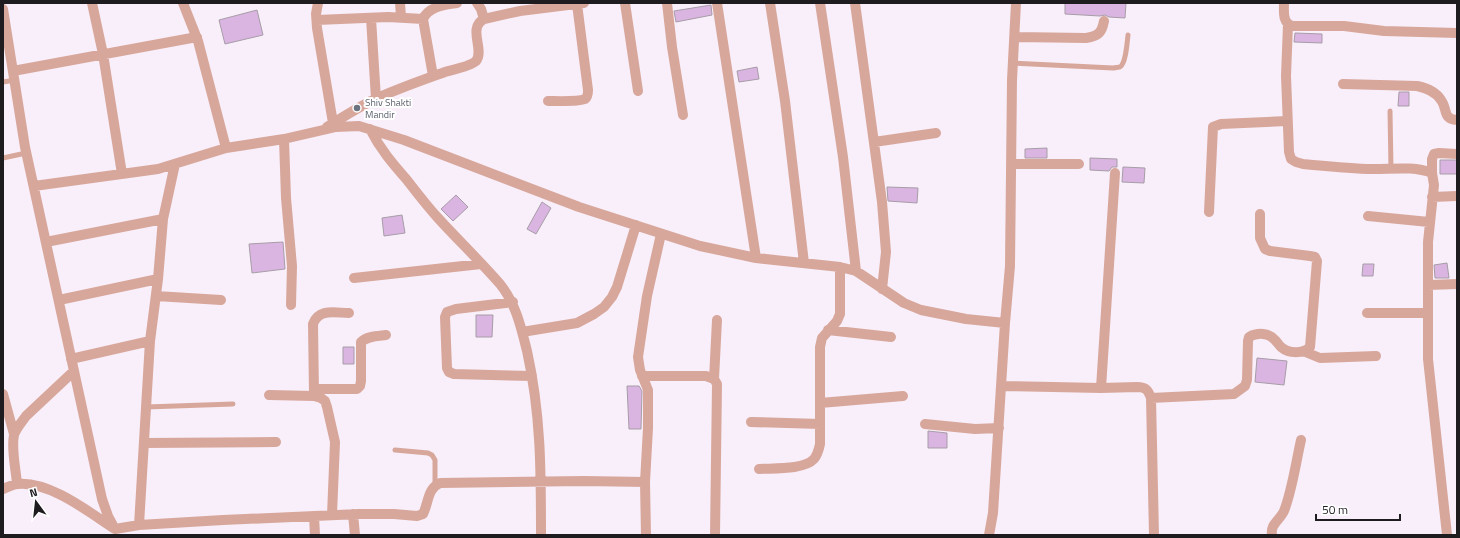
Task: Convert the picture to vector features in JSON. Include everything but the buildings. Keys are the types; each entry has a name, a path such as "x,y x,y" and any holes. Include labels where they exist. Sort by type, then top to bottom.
{"street":[{"path":"92,3 103,54 122,174"},
{"path":"183,3 197,37 226,148"},
{"path":"318,3 317,20 333,123"},
{"path":"400,3 401,17"},
{"path":"477,3 481,9 484,19"},
{"path":"625,3 638,91"},
{"path":"667,3 672,47 684,115"},
{"path":"717,3 756,258"},
{"path":"770,3 785,101 804,263"},
{"path":"820,3 843,157 856,271"},
{"path":"854,3 882,202 886,252 882,289"},
{"path":"989,535 993,513 1010,266 1012,63 1015,37 1016,3"},
{"path":"1284,3 1285,20 1288,24 1286,61 1287,121 1289,152 1291,159 1296,162 1350,168 1408,168 1425,170 1432,173"},
{"path":"433,76 423,19 425,14 431,10 437,7 452,4"},
{"path":"321,130 376,99 433,76 470,64 476,60 478,55 476,27 479,22 484,19 520,7 580,4 588,96 579,100 548,101"},
{"path":"3,9 26,153 102,499 108,516 117,532"},
{"path":"317,20 401,17 423,19"},
{"path":"371,18 376,99"},
{"path":"1015,37 1094,37 1100,34 1104,20"},
{"path":"1288,24 1300,26 1344,26 1384,31 1457,33"},
{"path":"14,75 103,54 197,37"},
{"path":"1343,84 1423,87 1429,89 1441,99 1447,116 1450,119 1457,120"},
{"path":"1208,212 1213,127 1221,124 1287,121"},
{"path":"34,186 158,169 226,148 284,139 321,130 347,126 359,126 404,140 579,207 700,246 756,258 840,267 856,271 904,303 921,310 966,319 1005,323"},
{"path":"370,129 377,144 387,158 436,216 501,285 512,302 522,332 532,376 540,432 541,535"},
{"path":"874,142 936,133"},
{"path":"284,139 286,198 292,266 291,305"},
{"path":"1447,535 1429,374 1427,340 1428,242 1434,185 1432,159 1434,154 1439,153 1457,154"},
{"path":"139,525 150,341 158,279 163,219 175,164"},
{"path":"1011,164 1079,164"},
{"path":"1101,388 1115,173"},
{"path":"1432,197 1457,196"},
{"path":"1151,398 1234,394 1245,386 1247,380 1248,341 1253,335 1266,334 1275,339 1285,350 1298,352 1310,347 1317,261 1315,257 1265,250 1260,238 1260,214"},
{"path":"1368,216 1429,222"},
{"path":"46,242 163,219"},
{"path":"522,332 577,323 604,307 612,297 617,287 636,225"},
{"path":"646,535 645,482 648,428 648,390 640,370 638,357 647,296 661,234"},
{"path":"354,278 481,264"},
{"path":"759,469 803,465 814,460 818,453 820,444 820,347 822,338 837,321 840,314 840,267"},
{"path":"59,300 158,279"},
{"path":"1428,285 1457,284"},
{"path":"156,296 221,300"},
{"path":"512,302 456,308 447,312 445,317 447,368 454,374 532,376"},
{"path":"332,515 335,442 325,401 314,392 313,324 318,315 324,313 349,313"},
{"path":"1367,313 1428,313"},
{"path":"715,535 717,384 714,379 717,320"},
{"path":"828,330 891,336"},
{"path":"269,395 357,389 360,386 361,381 361,342 367,338 386,335"},
{"path":"72,359 150,341"},
{"path":"1303,351 1320,358 1376,356"},
{"path":"14,434 26,416 74,371"},
{"path":"642,376 689,375 706,376 714,379"},
{"path":"1001,386 1101,388 1143,387 1148,391 1151,398 1154,535"},
{"path":"3,394 14,434 13,442 17,484"},
{"path":"820,403 903,396"},
{"path":"752,422 820,424"},
{"path":"925,424 975,429 999,428"},
{"path":"1272,535 1271,531 1273,524 1280,518 1287,503 1301,440"},
{"path":"144,443 276,442"},
{"path":"117,532 139,525 353,514 394,514 418,516 423,514 431,489 440,483 645,482"},
{"path":"3,489 17,484 27,484 59,493 117,532"},
{"path":"353,514 355,535"},
{"path":"314,516 315,535"}],"lane":[{"path":"1012,63 1113,68 1120,67 1123,64 1128,35"},
{"path":"3,82 14,75"},
{"path":"1390,111 1391,169"},
{"path":"3,158 26,153"},
{"path":"146,407 233,404"},
{"path":"394,450 428,453 432,455 435,460 435,485"}],"place":[{"name":"Shiv Shakti Mandir","path":"357,108"}]}
